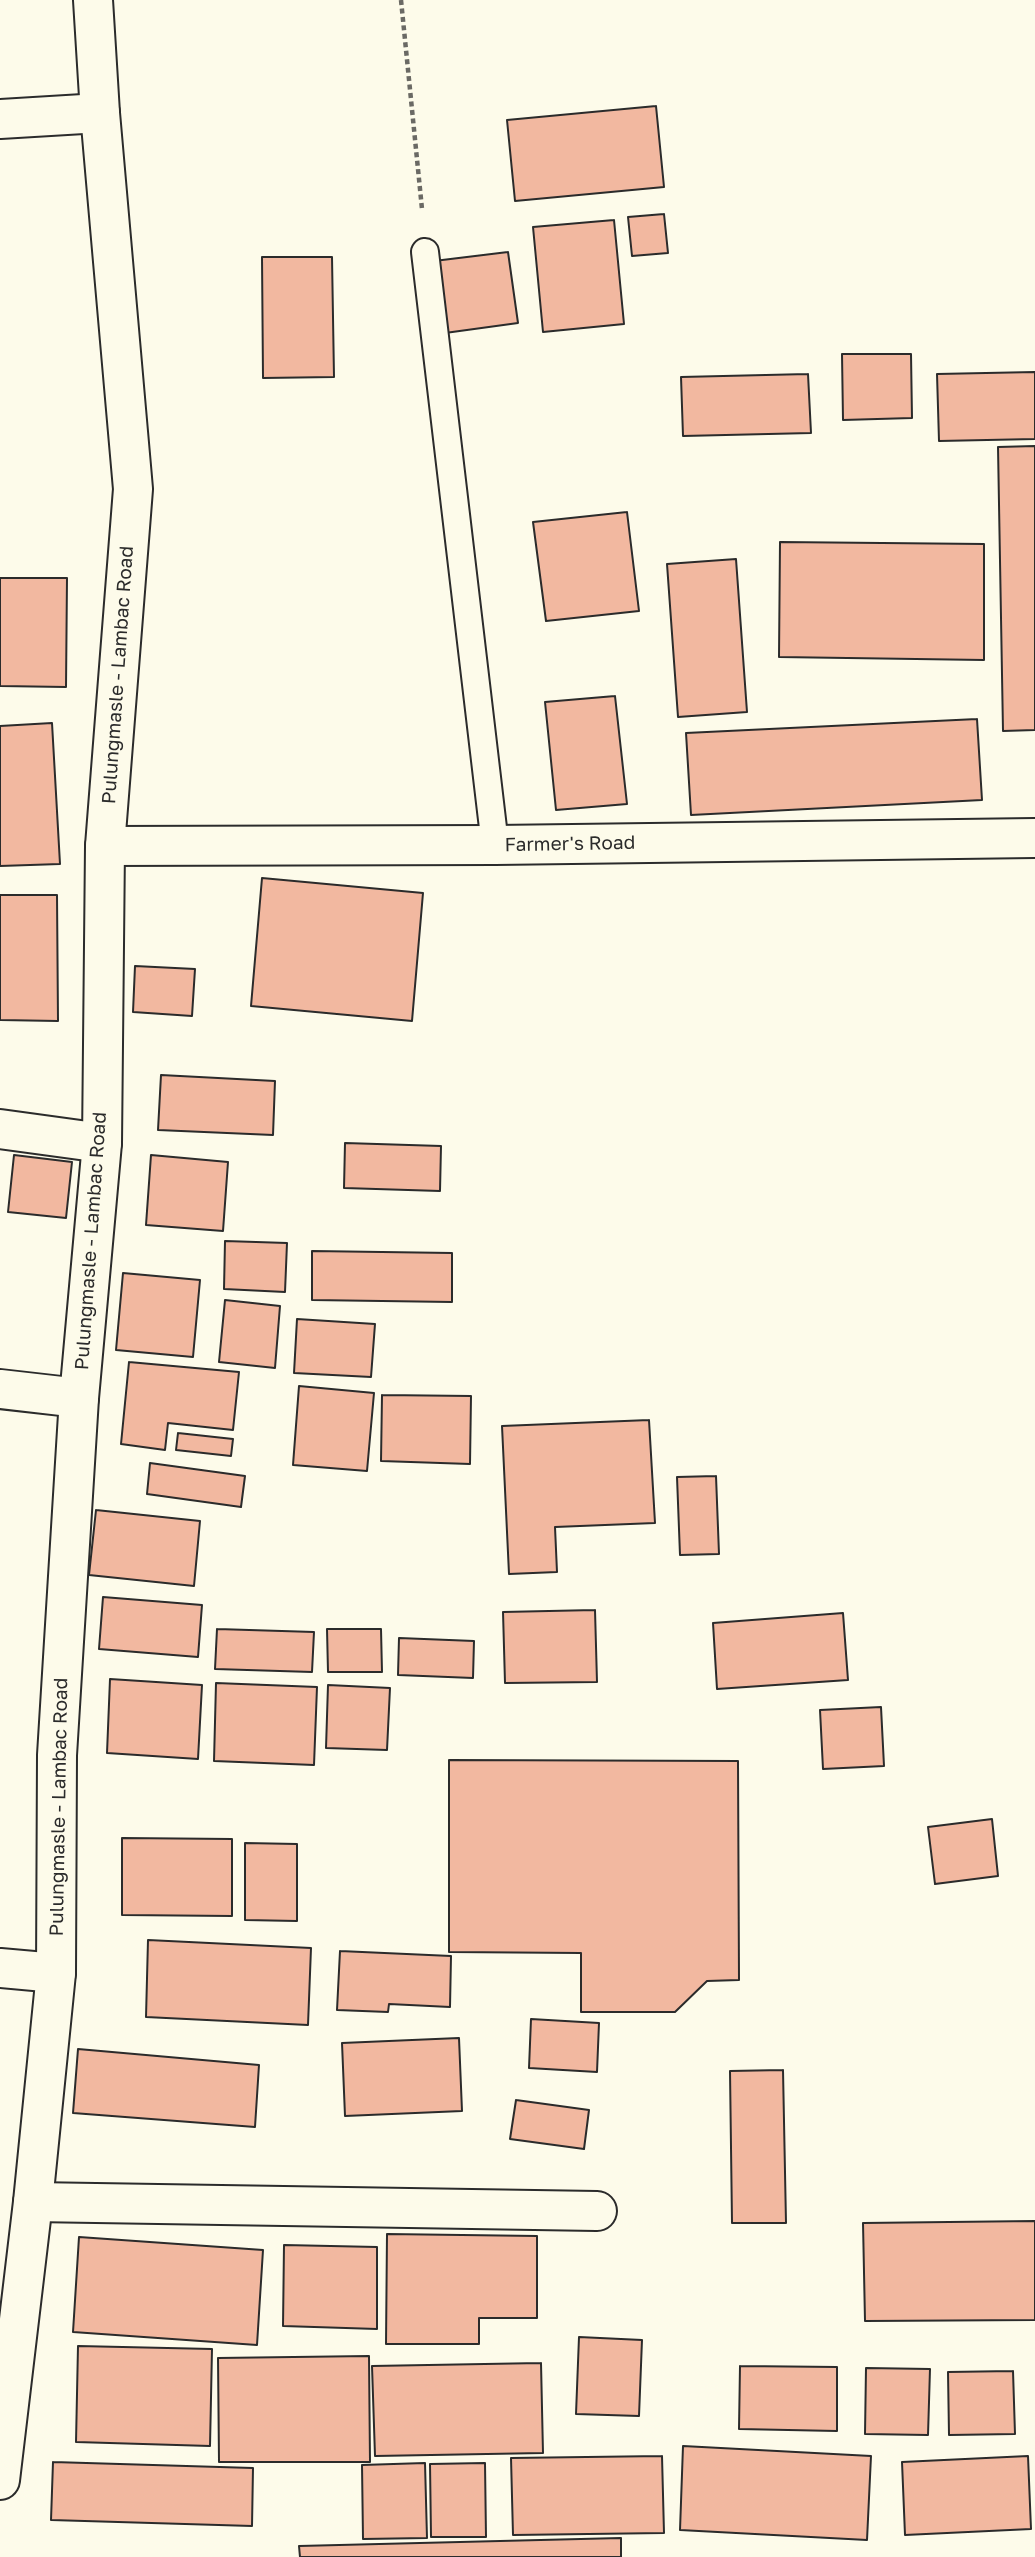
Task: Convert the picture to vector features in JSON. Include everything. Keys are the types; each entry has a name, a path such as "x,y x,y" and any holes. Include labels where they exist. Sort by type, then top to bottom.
{"street":[{"name":"Pulungmasle - Lambac Road","path":"0,2480 33,2202 56,1973 57,1755 79,1398 102,1143 105,846 133,489 100,113 93,0"},
{"path":"0,119 100,113"},
{"name":"Farmer's Road","path":"105,846 495,845 1035,838"},
{"path":"0,1129 102,1143"},
{"path":"0,1389 79,1398"},
{"path":"0,1968 56,1973"},
{"path":"33,2202 597,2211"}],"lane":[{"path":"425,252 495,845"}],"path":[{"path":"401,0 425,252"}],"building":[{"path":"656,106 664,187 515,201 507,120"},
{"path":"664,214 668,253 632,256 628,217"},
{"path":"614,220 624,324 543,332 533,227"},
{"path":"508,252 518,323 445,333 434,261"},
{"path":"262,257 332,257 334,377 263,378"},
{"path":"842,354 911,354 912,418 843,420"},
{"path":"1035,372 1035,439 939,441 937,374"},
{"path":"808,374 811,433 683,436 681,377"},
{"path":"1035,446 1035,730 1003,731 998,447"},
{"path":"627,512 639,611 546,621 533,522"},
{"path":"780,542 984,544 984,660 779,657"},
{"path":"736,559 747,712 678,717 667,564"},
{"path":"0,578 67,578 66,687 0,686"},
{"path":"615,696 627,804 556,810 545,702"},
{"path":"977,719 982,800 691,815 686,733"},
{"path":"52,723 60,864 0,866 0,726"},
{"path":"262,878 423,893 412,1021 251,1006"},
{"path":"0,895 57,895 58,1021 0,1020"},
{"path":"135,966 195,969 192,1016 133,1012"},
{"path":"161,1075 275,1081 273,1135 158,1130"},
{"path":"345,1143 441,1146 440,1191 344,1188"},
{"path":"14,1155 72,1162 66,1218 8,1212"},
{"path":"151,1155 228,1162 223,1231 146,1225"},
{"path":"225,1241 287,1243 285,1292 224,1289"},
{"path":"312,1251 452,1253 452,1302 312,1300"},
{"path":"123,1273 200,1280 193,1357 116,1350"},
{"path":"225,1300 280,1306 275,1368 219,1362"},
{"path":"297,1319 375,1324 371,1377 294,1373"},
{"path":"129,1362 239,1372 233,1430 168,1423 165,1450 121,1444"},
{"path":"299,1386 374,1393 367,1471 293,1465"},
{"path":"382,1395 471,1396 470,1464 381,1461"},
{"path":"649,1420 655,1523 555,1527 557,1572 509,1574 502,1426"},
{"path":"178,1433 233,1439 231,1456 176,1450"},
{"path":"150,1463 245,1476 241,1507 147,1494"},
{"path":"716,1476 719,1554 680,1555 677,1477"},
{"path":"96,1510 200,1521 194,1586 89,1575"},
{"path":"103,1597 202,1605 198,1657 99,1649"},
{"path":"595,1610 597,1682 505,1683 503,1612"},
{"path":"843,1613 848,1680 717,1689 713,1623"},
{"path":"217,1629 314,1632 312,1672 215,1669"},
{"path":"327,1629 381,1629 382,1672 328,1672"},
{"path":"399,1638 474,1641 473,1678 398,1675"},
{"path":"110,1679 202,1685 198,1759 107,1753"},
{"path":"216,1683 317,1687 314,1765 214,1761"},
{"path":"328,1685 390,1688 387,1750 326,1748"},
{"path":"881,1707 884,1766 823,1769 820,1710"},
{"path":"449,1760 738,1761 739,1980 707,1981 675,2012 581,2012 581,1953 449,1952"},
{"path":"992,1819 998,1876 935,1884 928,1827"},
{"path":"122,1838 232,1839 232,1916 122,1915"},
{"path":"245,1843 297,1844 297,1921 245,1920"},
{"path":"148,1940 311,1948 308,2025 146,2017"},
{"path":"340,1951 451,1956 450,2007 389,2004 388,2012 337,2010"},
{"path":"531,2019 599,2023 597,2072 529,2068"},
{"path":"459,2038 462,2111 345,2116 342,2043"},
{"path":"78,2049 259,2065 255,2127 73,2113"},
{"path":"783,2070 786,2223 732,2223 730,2071"},
{"path":"516,2100 589,2110 584,2149 510,2139"},
{"path":"1035,2221 1035,2320 865,2321 863,2223"},
{"path":"387,2234 537,2236 537,2318 479,2318 479,2344 386,2344"},
{"path":"79,2237 263,2250 257,2345 73,2332"},
{"path":"284,2245 377,2247 377,2329 283,2326"},
{"path":"579,2337 642,2340 639,2416 576,2414"},
{"path":"78,2346 212,2349 210,2446 76,2442"},
{"path":"369,2356 370,2462 219,2462 218,2358"},
{"path":"541,2363 543,2453 375,2456 372,2366"},
{"path":"740,2366 837,2367 837,2431 739,2429"},
{"path":"866,2368 930,2369 928,2435 865,2434"},
{"path":"1013,2371 1015,2434 949,2435 948,2372"},
{"path":"683,2446 871,2456 867,2540 680,2530"},
{"path":"662,2456 664,2533 513,2535 511,2458"},
{"path":"1028,2456 1031,2529 905,2535 902,2462"},
{"path":"53,2462 253,2468 252,2526 51,2520"},
{"path":"425,2463 427,2538 363,2539 362,2465"},
{"path":"485,2463 486,2537 431,2537 430,2464"},
{"path":"621,2538 621,2557 300,2557 299,2546"}]}
